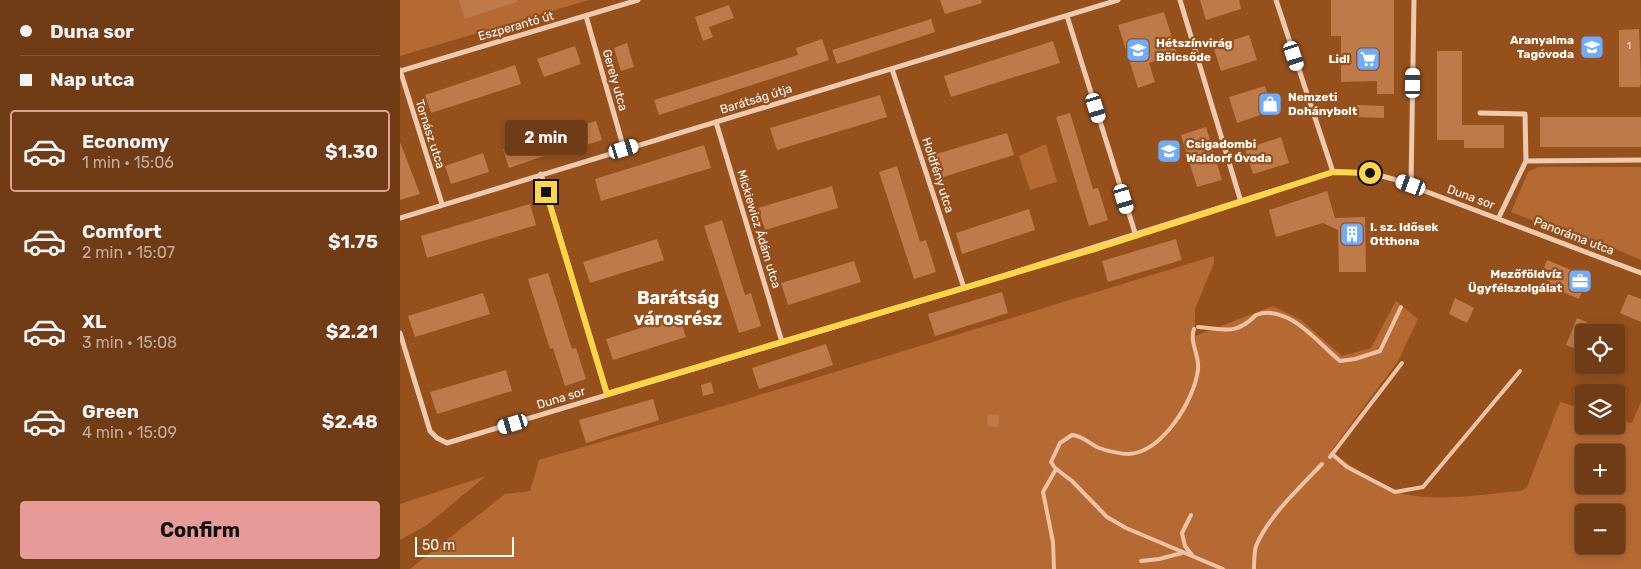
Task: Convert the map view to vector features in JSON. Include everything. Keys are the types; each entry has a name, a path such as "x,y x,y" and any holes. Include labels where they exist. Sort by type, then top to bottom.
{"street":[{"name":"Eszperantó út","path":"400,71 638,0"},
{"name":"Barátság útja","path":"400,218 1118,0"},
{"path":"1180,0 1241,202"},
{"path":"1276,0 1333,172"},
{"path":"1411,185 1414,0"},
{"name":"Gerely utca","path":"586,16 624,149"},
{"path":"1067,16 1136,236"},
{"name":"Holdfény utca","path":"892,69 964,288"},
{"name":"Tornász utca","path":"400,71 442,204"},
{"path":"400,95 407,93"},
{"name":"Duna sor","path":"400,333 430,431 437,438 448,443 458,441 607,394 1136,236 1333,172 1370,173 1411,185 1499,217 1526,161 1525,114 1480,113"},
{"name":"Mickiewicz Ádám utca","path":"716,122 782,342"},
{"path":"1526,161 1641,160"},
{"path":"540,174 607,394"},
{"name":"Panoráma utca","path":"1499,217 1641,273"}],"shaded area":[{"path":"400,0 589,0 400,56"},
{"path":"1046,144 1057,182 1030,190 1019,156"},
{"path":"1538,167 1641,167 1641,260 1611,247 1607,249 1511,212 1528,172"},
{"path":"1214,256 1214,263 1195,309 1195,336 1273,306 1301,320 1342,356 1371,348 1396,301 1418,319 1398,361 1331,451 1366,476 1403,494 1447,497 1521,491 1527,487 1560,402 1575,406 1575,434 1625,434 1625,421 1632,423 1641,402 1641,569 410,569 505,494 530,491 539,460 730,404"},
{"path":"486,476 427,525 400,540 400,504"}],"building":[{"path":"459,0 517,0 517,2 465,19"},
{"path":"940,0 981,0 982,3 945,14"},
{"path":"1200,0 1239,0 1241,9 1206,20"},
{"name":"Lidl","path":"1331,0 1394,0 1394,94 1377,94 1377,81 1341,82 1341,36 1331,36"},
{"path":"729,5 734,18 709,27 713,37 703,41 695,17"},
{"path":"1164,12 1177,54 1149,63 1155,82 1138,88 1118,25"},
{"path":"931,19 935,32 837,64 832,50"},
{"path":"1639,29 1641,84 1639,87 1619,87 1619,30"},
{"path":"1249,35 1257,60 1221,71 1213,46"},
{"path":"822,39 829,60 659,115 654,100 798,55 796,48"},
{"path":"1053,41 1060,63 951,97 944,76"},
{"path":"627,43 634,67 621,71 614,48"},
{"path":"575,46 581,64 544,77 537,59"},
{"path":"1437,51 1462,51 1462,125 1504,125 1504,148 1464,148 1464,140 1437,140"},
{"path":"515,65 521,84 431,113 425,95"},
{"path":"1265,86 1273,111 1237,123 1229,97"},
{"path":"880,95 887,117 777,150 770,128"},
{"path":"1357,105 1384,106 1384,118 1357,117"},
{"path":"1070,113 1093,189 1098,188 1108,220 1089,226 1056,117"},
{"path":"1540,117 1641,117 1641,147 1540,147"},
{"path":"596,121 602,140 565,152 564,149 509,168 503,149"},
{"path":"1206,127 1222,180 1197,187 1181,135"},
{"path":"1007,133 1014,155 940,178 933,155"},
{"path":"1281,137 1289,163 1253,174 1245,149"},
{"path":"400,142 420,194 400,200"},
{"path":"704,145 711,168 601,201 595,179"},
{"path":"483,153 489,172 451,184 445,166"},
{"path":"897,166 920,242 926,240 936,272 914,279 879,172"},
{"path":"832,186 838,208 765,230 758,208"},
{"name":"I. sz. Idősek Otthona","path":"1327,191 1335,218 1365,217 1366,272 1339,272 1338,230 1323,223 1276,237 1269,210"},
{"path":"530,204 536,225 427,258 421,236"},
{"path":"1029,209 1035,230 962,254 956,233"},
{"path":"722,220 745,295 751,293 761,326 739,333 704,226"},
{"path":"657,239 664,260 590,283 583,262"},
{"path":"1176,239 1182,260 1108,282 1102,261"},
{"path":"1547,260 1588,277 1579,299 1549,286 1550,282 1540,278"},
{"path":"854,261 861,282 788,305 781,283"},
{"path":"548,273 572,349 576,348 586,379 565,386 553,348 550,349 528,279"},
{"path":"1002,292 1008,313 935,336 928,314"},
{"path":"483,293 490,314 415,337 408,316"},
{"path":"1628,294 1641,299 1641,322 1620,313"},
{"path":"1455,298 1474,308 1467,323 1449,314"},
{"path":"679,316 686,337 613,360 606,339"},
{"path":"1577,318 1587,322 1586,324 1575,324 1575,349 1566,345"},
{"path":"826,344 833,365 759,389 752,368"},
{"path":"506,370 512,391 437,414 430,392"},
{"path":"711,382 714,393 703,396 701,385"},
{"path":"653,399 659,420 586,443 579,420"},
{"path":"988,414 999,415 998,427 987,426"}],"waterway":[{"path":"1198,327 1223,330 1236,329 1249,322 1256,315 1268,313 1280,315 1302,327 1340,361 1355,359 1380,351 1401,307"},
{"path":"1194,329 1193,339 1198,359 1195,382 1183,410 1164,435 1141,451 1129,454 1102,449 1080,437 1072,435 1060,443 1051,462 1107,517 1126,528 1223,569"},
{"path":"1330,457 1402,363"},
{"path":"1332,454 1347,467 1395,492 1423,487 1520,371"},
{"path":"1254,569 1256,546 1268,524 1322,464"},
{"path":"1054,569 1053,542 1043,492 1056,469"},
{"path":"1191,515 1182,533 1185,546 1192,555"},
{"path":"1141,561 1182,553"}],"place":[{"name":"Aranyalma Tagóvoda","path":"1592,47"},
{"name":"Hétszínvirág Bölcsőde","path":"1138,50"},
{"name":"Lidl","path":"1368,59"},
{"name":"Nemzeti Dohánybolt","path":"1270,104"},
{"name":"Csigadombi Waldorf Óvoda","path":"1169,151"},
{"name":"I. sz. Idősek Otthona","path":"1352,234"},
{"name":"Mezőföldvíz Ügyfélszolgálat","path":"1580,281"}],"district":[{"name":"Barátság városrész","path":"678,308"}],"route":[{"path":"546,192 607,394 1098,248 1333,172 1370,173"}]}
